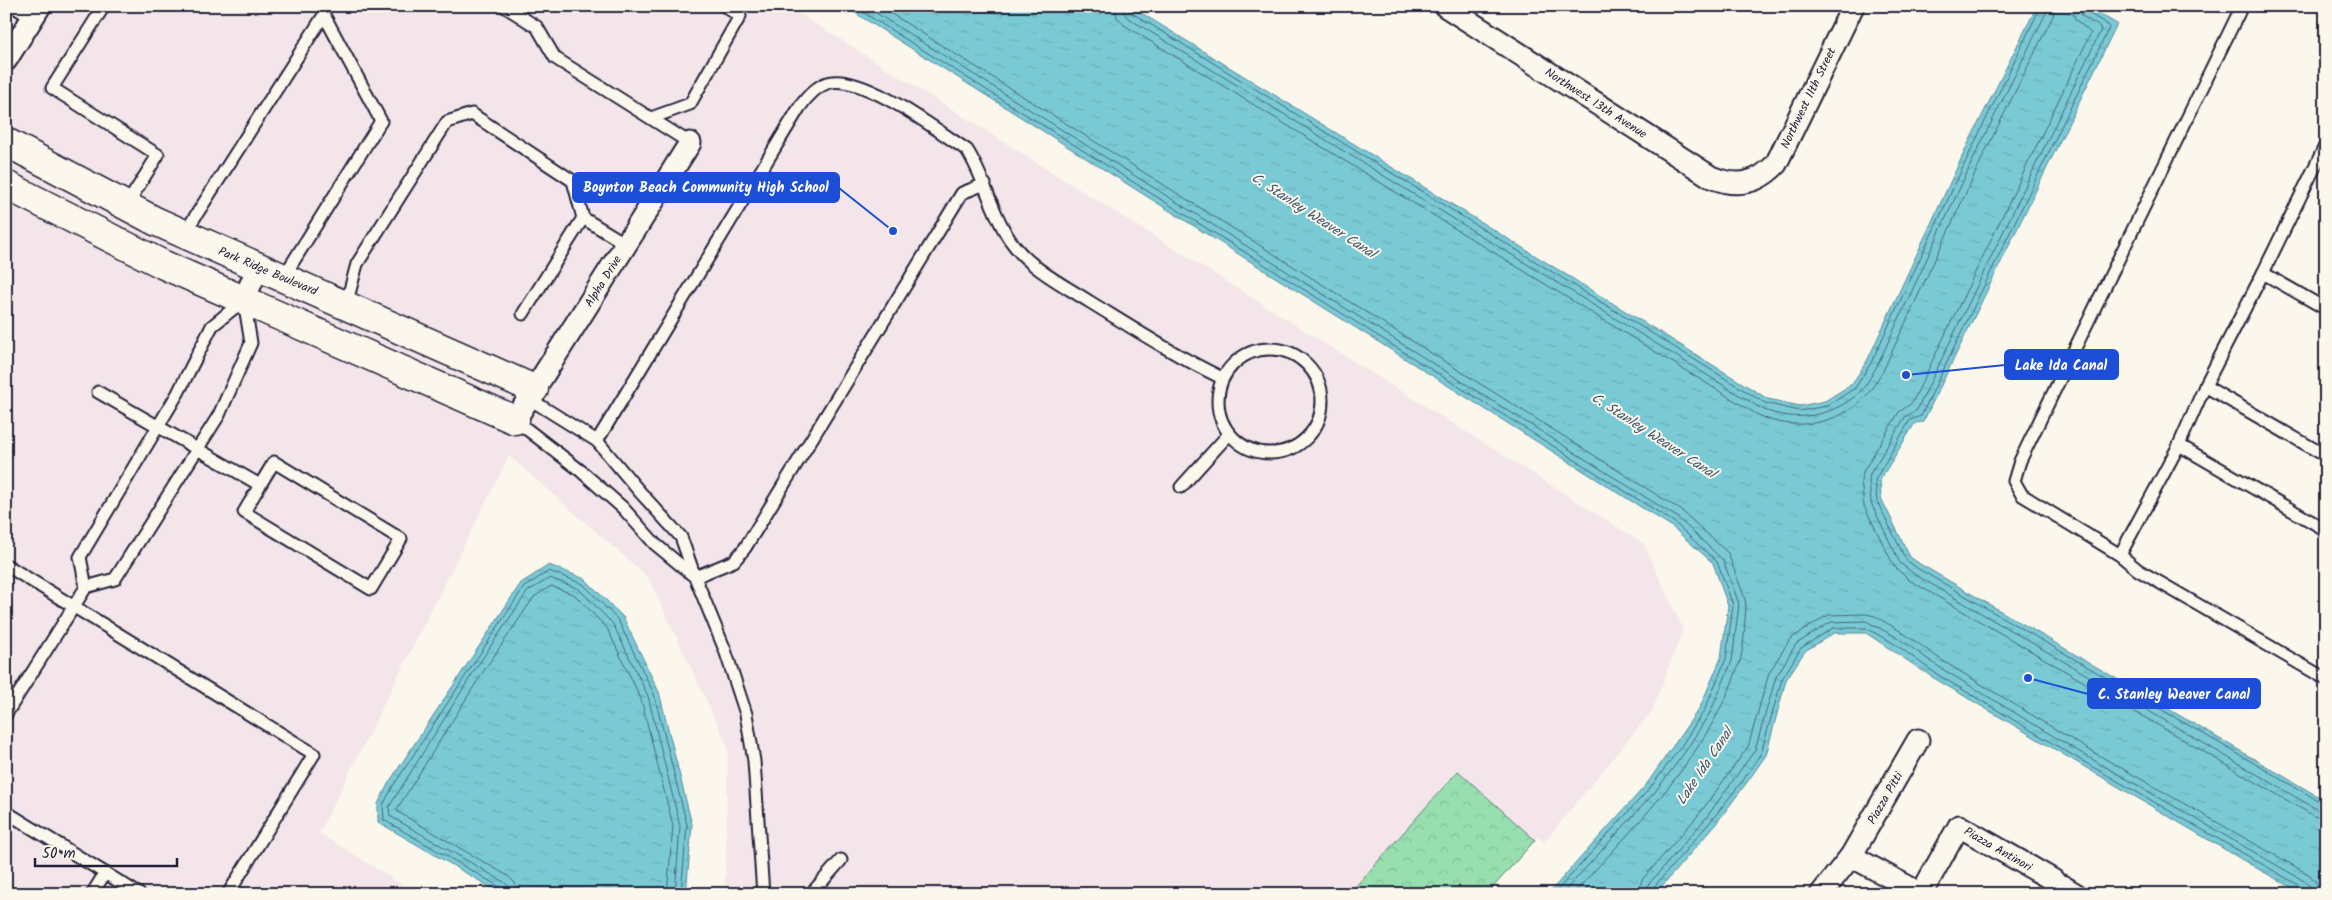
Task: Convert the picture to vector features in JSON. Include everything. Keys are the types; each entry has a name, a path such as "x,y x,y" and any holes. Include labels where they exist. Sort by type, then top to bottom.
{"street":[{"name":"Northwest 13th Avenue","path":"1445,6 1712,176 1725,183 1739,184 1753,181"},
{"name":"Northwest 11th Street","path":"1753,181 1766,174 1776,164 1853,6"},
{"path":"6,60 37,10"},
{"name":"Park Ridge Boulevard","path":"6,142 126,206 184,234 346,305 526,402"},
{"name":"Alpha Drive","path":"526,402 690,143"},
{"path":"6,185 164,265 244,300 526,402"},
{"path":"244,300 258,267"},
{"name":"Piazza Pitti","path":"1821,894 1851,856 1918,740"},
{"name":"Piazza Antinori","path":"1921,894 1959,826 2063,887"},
{"path":"1851,856 1921,894"}],"lane":[{"path":"13,6 37,10"},
{"path":"104,6 52,88 158,155 126,206"},
{"path":"504,6 537,28 556,58 690,143"},
{"path":"651,118 690,104 740,16 724,6"},
{"path":"2242,6 2020,461 2014,481 2022,495 2120,555 2138,570 2326,679"},
{"path":"184,234 324,15 381,120 283,278"},
{"path":"597,441 798,108 815,90 828,83 843,82 859,85 880,95 967,150 985,184 1009,239 1034,266 1169,351 1222,378"},
{"path":"346,305 357,264 447,122 472,114 573,181 583,218 626,244"},
{"path":"2120,555 2179,445 2205,386 2326,144"},
{"path":"695,577 734,561 745,548 962,193 985,184"},
{"path":"523,314 583,218"},
{"path":"2263,273 2326,309"},
{"path":"6,714 86,587 115,579 219,415 251,343 244,300 212,326 178,393 80,558 86,587"},
{"path":"1258,350 1281,350 1302,360 1311,368 1317,378 1322,395 1321,412 1318,424 1303,442 1293,448 1270,454 1258,452 1237,442 1229,434 1220,418 1217,401 1222,378 1236,360 1258,350"},
{"path":"2205,386 2326,456"},
{"path":"98,392 260,484"},
{"path":"526,402 595,483 623,508 655,544 695,577"},
{"path":"526,402 597,441 639,492 681,537 725,650 746,714 754,761 763,894"},
{"path":"1181,487 1229,434"},
{"path":"2179,445 2326,530"},
{"path":"274,462 402,539 371,589 244,512 260,484 274,462"},
{"path":"6,565 314,754 228,894"},
{"path":"6,812 139,894"},
{"path":"811,894 841,860"},
{"path":"92,894 105,873"}],"shaded area":[{"path":"6,6 787,6 1643,543 1683,629 1652,711 1544,842 1538,837 1487,894 725,894 728,746 648,577 509,456 319,833 417,894 6,894"}],"green space":[{"path":"1458,771 1535,840 1487,894 1349,894"}],"water":[{"path":"844,6 1130,6 1768,399 1800,406 1825,401 1852,384 1867,361 1968,144 2037,6 2086,6 2117,24 1923,422 1915,423 1880,480 1881,498 1910,557 1920,564 2326,801 2326,894 2304,894 2258,869 1932,677 1866,633 1834,633 1805,651 1786,680 1766,755 1715,825 1655,894 1548,894 1646,785 1700,707 1721,658 1728,606 1713,563 1671,526"},
{"path":"549,565 585,579 623,617 659,692 692,825 686,894 502,894 378,822 378,804 388,784 521,583"}],"place":[{"name":"Boynton Beach Community High School","path":"893,231"},
{"name":"Lake Ida Canal","path":"1906,375"},
{"name":"C. Stanley Weaver Canal","path":"2028,678"}]}
